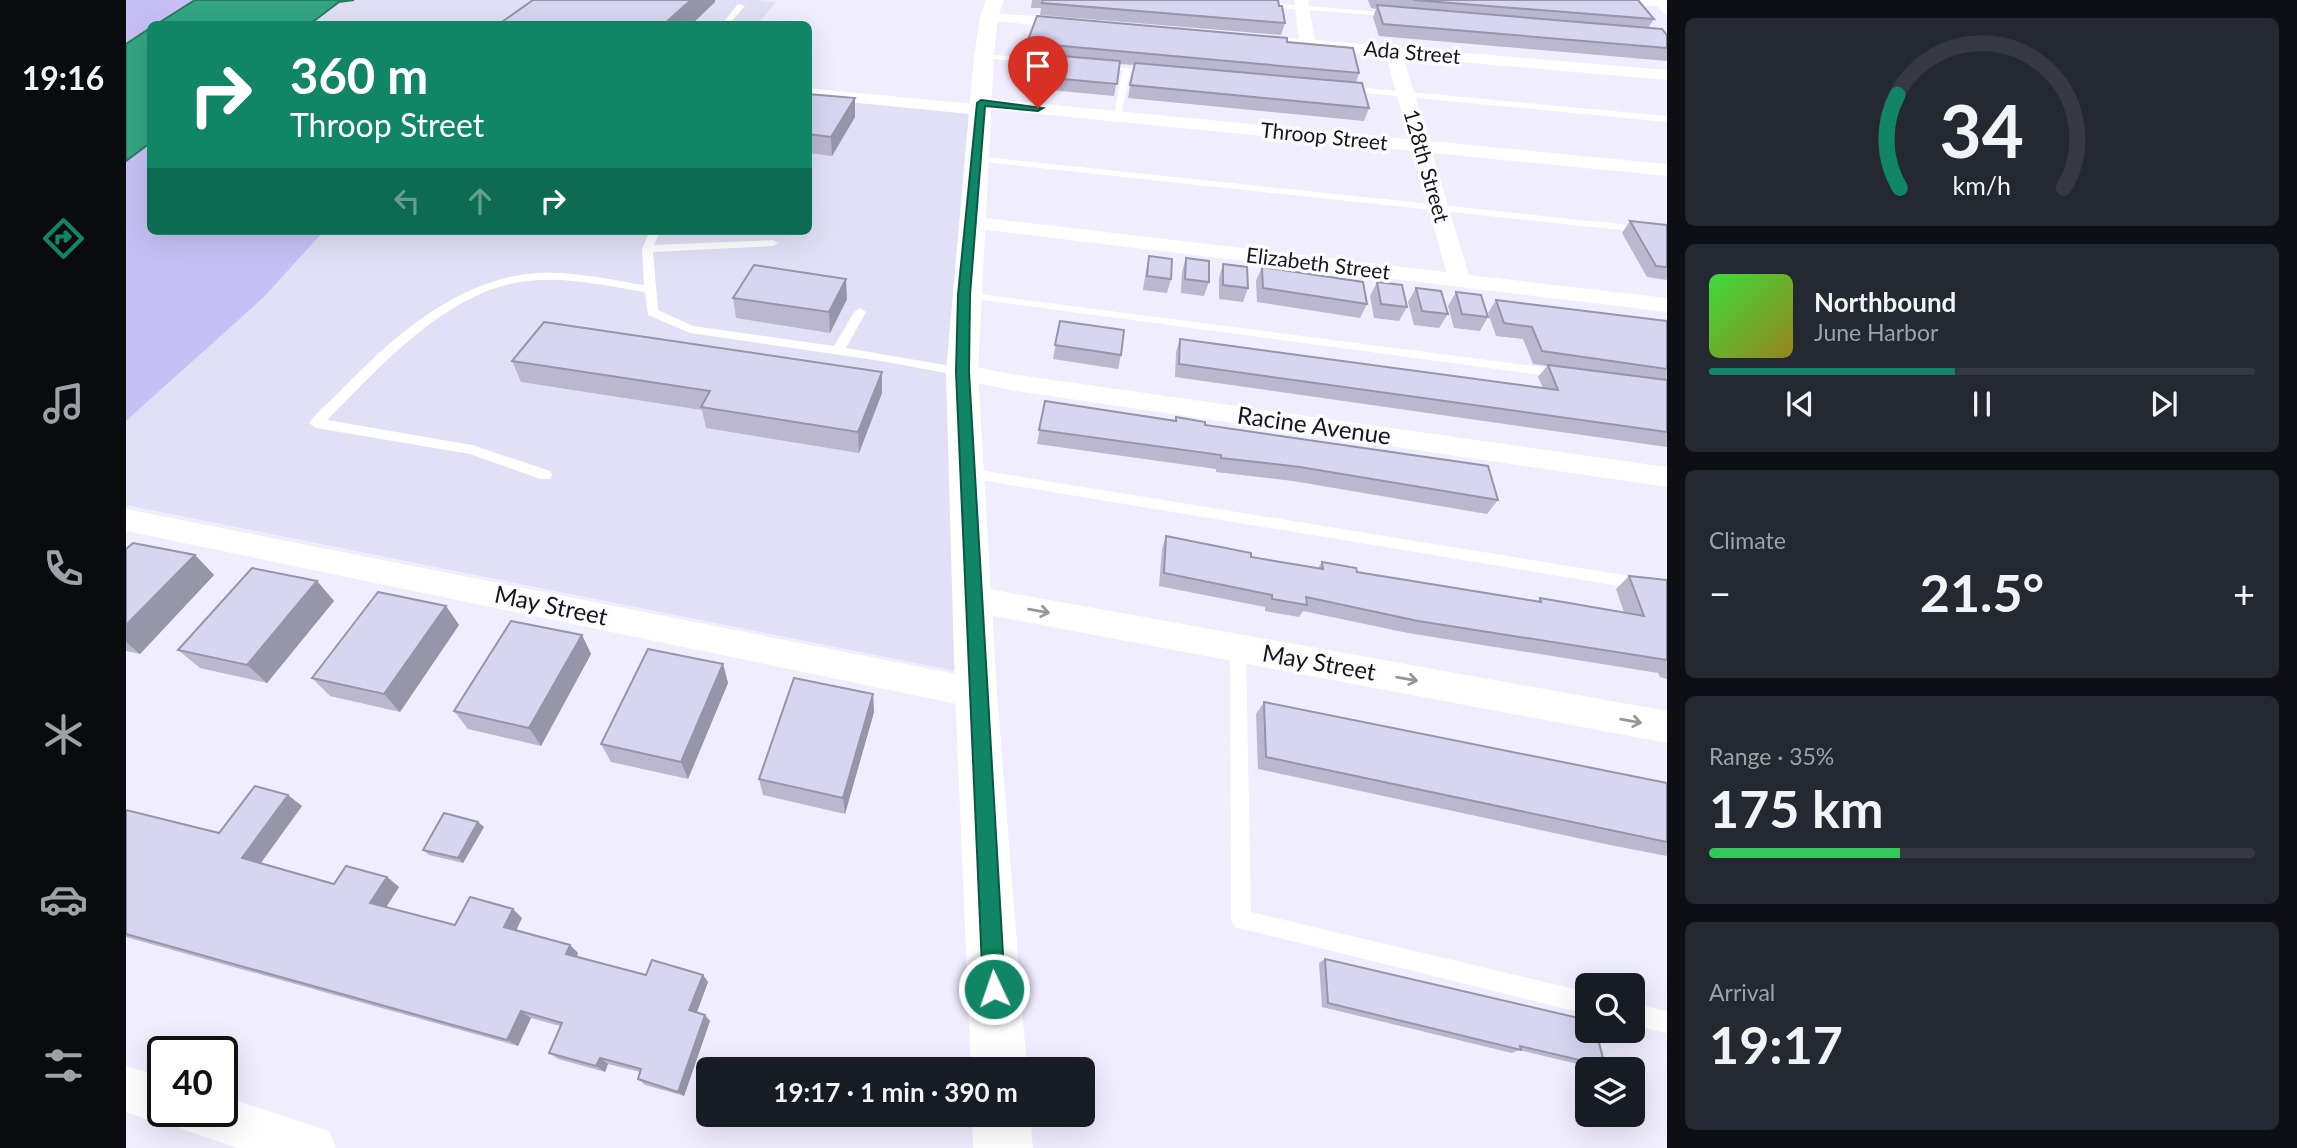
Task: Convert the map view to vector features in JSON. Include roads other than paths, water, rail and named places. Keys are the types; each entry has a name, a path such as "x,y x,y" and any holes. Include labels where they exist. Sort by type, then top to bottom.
{"street":[{"path":"1621,0 1661,5"},
{"path":"1301,4 1308,44"},
{"path":"998,1057 976,693 962,372 964,295 984,56 992,8 1087,25"},
{"name":"Ada Street","path":"1225,37 1667,75"},
{"name":"128th Street","path":"1393,51 1460,281"},
{"name":"Throop Street","path":"812,93 1118,116 1667,170"},
{"name":"Elizabeth Street","path":"970,222 1667,305"},
{"name":"Racine Avenue","path":"962,372 1010,382 1667,478"},
{"name":"May Street","path":"126,520 976,693"},
{"name":"May Street","path":"972,599 1667,727"},
{"path":"126,1089 147,1096"},
{"path":"238,1124 312,1148"},
{"path":"1002,1127 1003,1148"}],"lane":[{"path":"1247,3 1301,4 1404,16"},
{"path":"728,21 741,6"},
{"path":"984,56 1071,64"},
{"path":"1085,65 1166,73"},
{"path":"1118,116 1126,69"},
{"path":"1339,89 1667,118"},
{"path":"976,159 1667,232"},
{"path":"653,235 647,249 652,312 690,329 962,372"},
{"path":"647,249 773,243"},
{"path":"545,475 472,450 316,423 409,333 472,297 503,283 526,277 552,277 650,289"},
{"path":"964,295 1571,375"},
{"path":"838,351 860,312"},
{"path":"967,473 1667,588"},
{"path":"1238,648 1241,920 1575,1000"},
{"path":"1645,1017 1667,1023"}]}
